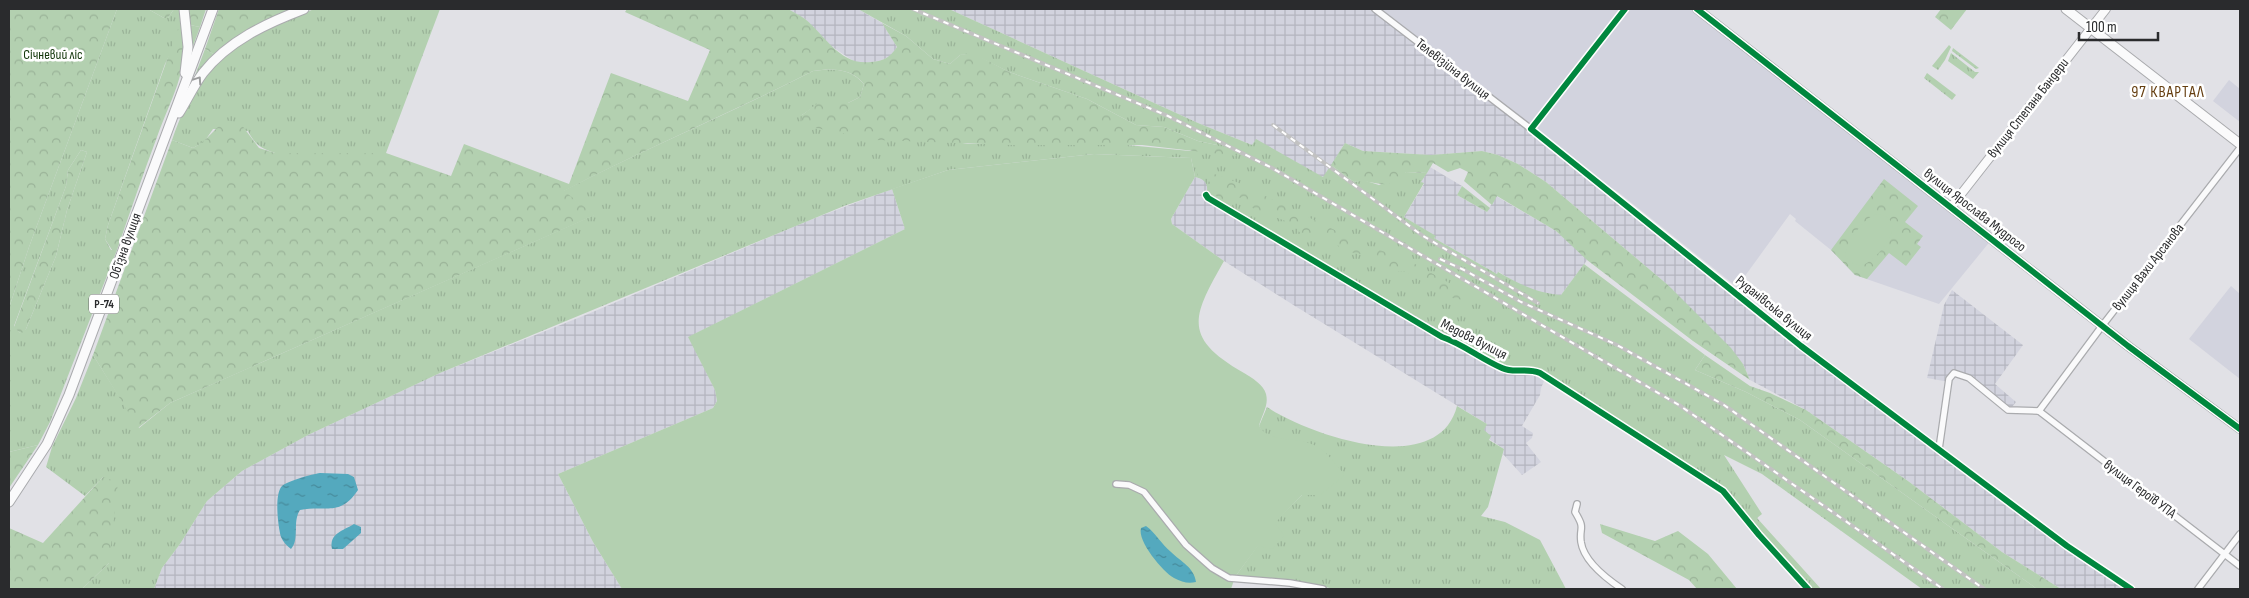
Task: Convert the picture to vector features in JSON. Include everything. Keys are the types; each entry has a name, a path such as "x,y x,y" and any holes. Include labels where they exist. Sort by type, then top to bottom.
{"main road":[{"path":"182,91 188,46 184,9"},
{"name":"Обʼїзна вулиця","path":"9,502 47,444 69,395 213,9"},
{"path":"165,137 196,84 220,55 246,36 304,9"},
{"path":"2066,9 2240,146"}],"street":[{"name":"Телевізійна вулиця","path":"1376,9 1531,129"},
{"path":"1531,129 1625,9"},
{"name":"вулиця Ярослава Мудрого","path":"1698,9 2102,326 2240,429"},
{"name":"вулиця Степана Бандери","path":"1951,207 2106,9"},
{"name":"Руданівська вулиця","path":"1531,129 1801,346 2067,546 2131,589"},
{"name":"вулиця Вахи Арсанова","path":"2039,411 2240,146"},
{"name":"Медова вулиця","path":"1206,195 1208,198 1442,337 1454,341 1502,368 1511,371 1530,369 1540,374 1723,491 1759,536 1808,589"},
{"path":"1939,449 1950,379 1954,373 1968,378 2008,410 2039,411"},
{"name":"вулиця Героїв УПА","path":"2039,411 2226,553 2240,566"},
{"path":"1116,484 1129,485 1144,492 1186,545 1212,568 1229,578 1290,583 1323,589"},
{"path":"1577,504 1575,512 1582,523 1581,541 1585,553 1603,575 1622,589"},
{"path":"2198,589 2240,534"}],"shaded area":[{"path":"788,9 858,9 882,23 897,47 891,56 880,61 858,64 831,46 805,19"},
{"path":"949,9 1372,9 1720,282 2128,589 2061,589 2002,552 1908,481 1806,410 1750,380 1743,364 1668,285 1546,182 1518,164 1498,155 1482,151 1431,155 1363,151 1345,143 1324,178 1256,140 1252,145 1198,123"},
{"path":"1380,9 1697,9 1992,239 1939,304 1855,275 1831,250 1795,221 1796,219 1790,214 1737,287 1618,192 1592,176"},
{"path":"2229,80 2240,89 2240,122 2213,101"},
{"path":"1430,167 1462,186 1457,195 1487,212 1496,196 1556,231 1588,259 1561,295 1543,294 1523,287 1499,272 1497,274 1434,238 1435,236 1404,217 1424,184 1421,182"},
{"path":"1195,177 1204,180 1208,186 1503,367 1531,368 1545,379 1540,395 1522,426 1533,433 1532,438 1526,443 1541,462 1522,475 1503,454 1504,449 1489,439 1483,430 1487,424 1224,261 1172,224 1171,219"},
{"path":"892,189 905,229 689,337 715,390 717,401 713,408 558,474 593,542 622,589 154,589 162,568 180,544 207,501 242,471 308,435 440,373 588,314 810,220"},
{"path":"2231,286 2240,294 2240,379 2189,339"},
{"path":"1952,290 2023,345 1995,384 2016,402 2008,412 1956,372 1949,382 1927,378 1944,305"}],"green space":[{"name":"Січневий ліс","path":"9,9 117,9 29,247 9,308"},
{"path":"117,9 148,9 164,18 168,18 174,9 180,9 182,30 165,64 108,225 105,239 111,250 117,250 50,422 38,445 9,452 9,308 29,247","holes":["81,150 87,152 67,210 56,256 26,329 20,333 14,326 66,186 68,170"]},
{"path":"148,9 174,9 168,18 164,18"},
{"path":"188,9 206,9 200,27 190,25"},
{"path":"219,9 294,9 243,32 215,55 205,49"},
{"path":"314,9 440,9 386,153 275,153 259,145 253,140 248,131 213,129 204,142 193,148 172,140 190,97 216,63 255,36"},
{"path":"627,9 788,9 805,19 842,55 860,62 880,61 889,56 897,47 882,23 906,36 933,59 950,64 960,55 973,53 1009,72 1087,99 1136,125 1164,127 1198,141 1217,145 1237,156 1142,145 1010,145 876,140 801,125 802,115 818,103 848,103 860,97 864,84 853,75 841,70 813,71 564,191 595,215 170,403 138,428 93,355 172,140 193,148 226,120 241,124 259,148 275,153 386,153 451,176 464,144 569,184 611,73 688,101 710,50 625,12"},
{"path":"858,9 949,9 1198,123 1252,145 1256,139 1323,177 1331,165 1354,182 1363,180 1379,185 1406,172 1427,173 1421,182 1424,183 1404,217 1436,236 1434,238 1497,274 1498,272 1528,287 1552,294 1561,295 1584,264 1705,355 1695,370 1746,392 1800,420 2037,589 1922,589 1762,474 1724,455 1762,514 1757,518 1821,589 1811,589 1761,534 1724,489 1541,372 1503,367 1212,197 1207,191 1207,185 1204,181 1195,177 1191,158 1094,154 948,170 844,206 440,373 308,435 242,471 207,501 180,544 162,568 154,589 82,589 109,563 103,477 85,496 46,467 52,447 76,398 93,355 139,428 170,403 594,215 563,191 813,71 841,70 853,75 864,84 860,97 848,103 818,104 802,115 968,144 1117,144 1190,151 1217,145 1198,141 1164,127 1136,125 1087,99 1009,72 973,54 960,55 950,64 933,59 906,36"},
{"path":"1941,9 1967,9 1951,30 1935,17"},
{"path":"190,25 200,27 189,57"},
{"path":"178,29 182,30 184,45 181,72 117,250 112,250 105,239 108,225"},
{"path":"1949,45 1951,47 1938,70 1932,66"},
{"path":"1953,48 1979,68 1976,69 1952,51"},
{"path":"205,49 215,55 193,81"},
{"path":"1951,53 1975,72 1979,72 1973,79 1948,61"},
{"path":"1927,73 1956,95 1952,100 1924,78"},
{"path":"1345,143 1363,151 1431,155 1482,151 1498,155 1518,164 1546,182 1668,285 1731,348 1743,364 1750,380 1693,341 1587,260 1556,231 1497,196 1492,205 1464,181 1468,172 1460,168 1448,172 1433,163 1427,173 1406,172 1394,183 1354,182 1331,165"},
{"path":"81,150 87,152 67,210 56,256 26,329 20,333 14,327 66,186 68,170"},
{"path":"1094,154 1191,158 1195,177 1171,219 1172,224 1224,261 1213,280 1200,311 1199,324 1202,336 1210,348 1224,360 1263,387 1267,402 1259,426 1264,432 1276,438 1307,442 1314,445 1327,454 1345,475 1320,495 1302,495 1275,523 1284,535 1273,549 1258,546 1235,577 1231,589 622,589 593,542 558,474 713,408 717,401 715,390 688,337 905,229 892,189 948,170"},
{"path":"1198,168 1239,183 1365,245 1406,259 1471,295 1474,302 1447,297 1405,271 1391,272 1361,254 1348,252 1331,241 1301,234 1293,224 1245,205 1242,197 1227,203 1210,192 1212,187 1208,179 1198,176 1196,171"},
{"path":"1884,179 1918,206 1905,222 1923,236 1917,244 1921,247 1906,266 1889,253 1867,279 1855,275 1831,250"},
{"path":"1462,186 1490,208 1487,212 1457,195"},
{"path":"1876,214 1887,217 1892,224 1892,232 1888,241 1874,257 1862,265 1855,264 1846,257 1848,246 1851,239 1866,220"},
{"path":"1705,355 1750,386 1806,410 1908,481 2002,552 2061,589 2037,589 1800,420 1746,392 1695,370"},
{"path":"1457,406 1487,424 1484,430 1491,436 1489,440 1504,449 1488,507 1481,516 1505,522 1540,540 1566,589 1335,589 1289,580 1235,577 1274,523 1302,495 1320,495 1272,437 1263,433 1259,426 1267,407 1286,418 1312,429 1341,438 1371,445 1400,446 1425,441 1445,428"},
{"path":"38,445 9,488 9,452"},
{"path":"103,477 118,482 109,563 82,589 9,589 9,528 43,543"},
{"path":"1600,524 1655,541 1678,531 1708,554 1737,589 1697,589 1689,580 1602,533"}],"water":[{"path":"320,473 348,474 354,477 358,490 345,504 339,507 300,510 296,520 294,545 291,549 283,541 280,532 277,511 280,490 282,486 289,482"},
{"path":"354,524 361,527 361,533 343,549 332,549 335,536"},
{"path":"1146,526 1167,549 1193,572 1196,582 1190,583 1174,578 1158,563 1147,548 1141,534 1141,528"}],"railway":[{"path":"913,9 1168,116 1272,168 1679,405 1943,589"},
{"path":"1273,125 1423,236 1538,303"},
{"path":"1440,259 1464,270 1521,302 1617,345 1724,405 1984,589"}],"cycle path":[{"path":"1625,9 1531,129 1801,346 2067,546 2131,589"},
{"path":"1697,9 2128,346 2240,429"},
{"path":"1206,195 1208,198 1442,337 1507,370 1535,371 1540,373 1723,491 1759,535 1808,589"}],"district":[{"name":"97 КВАРТАЛ","path":"2168,92"}]}
